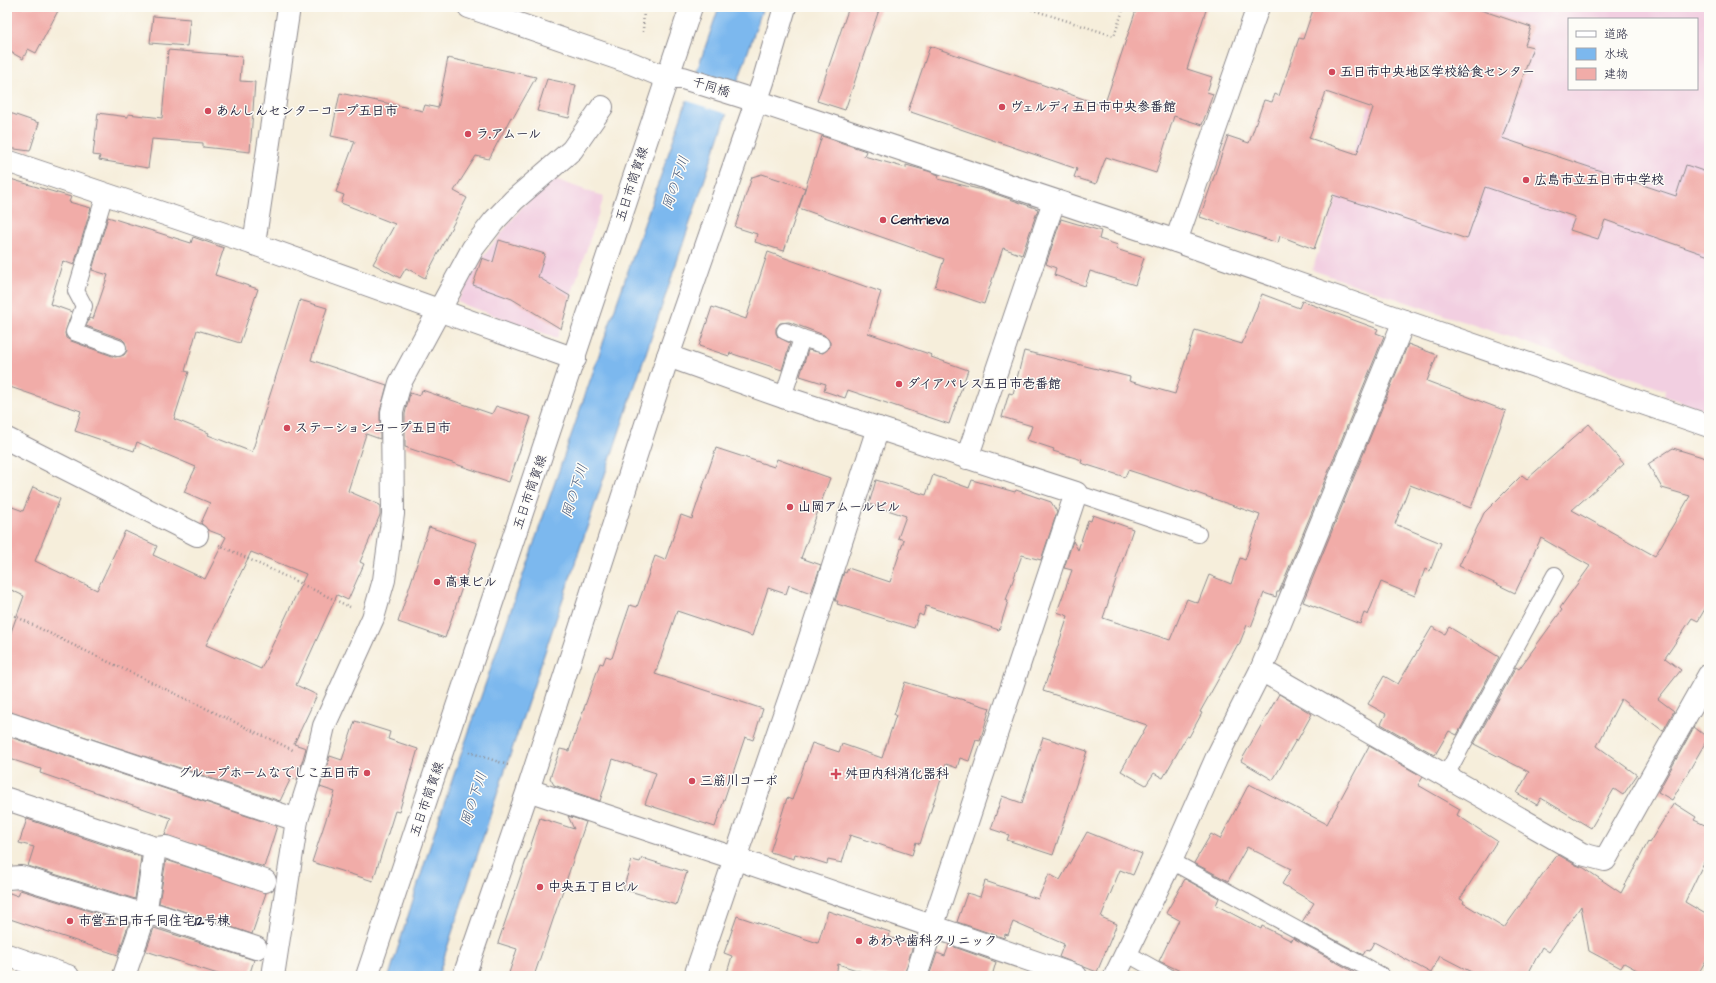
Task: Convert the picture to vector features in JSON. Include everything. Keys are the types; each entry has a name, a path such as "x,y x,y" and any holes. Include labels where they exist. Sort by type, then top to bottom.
{"street":[{"path":"254,244 290,7"},
{"name":"千同橋","path":"469,7 675,78 747,98 1176,241 1709,426"},
{"name":"五日市筒賀線","path":"367,976 575,359 675,78 691,7"},
{"path":"464,976 528,790 668,356 747,98 785,7"},
{"path":"1176,241 1258,7"},
{"path":"273,976 297,820 316,760 324,726 373,618 384,580 393,514 392,412 400,383 473,248 494,221 514,200 572,150 602,107"},
{"path":"7,162 254,244 575,359"},
{"path":"967,458 1054,201"},
{"path":"1115,976 1171,861 1217,757 1261,670 1404,321"},
{"path":"668,356 783,397 1076,493 916,976"},
{"path":"694,976 806,650 878,428"},
{"path":"7,439 197,535"},
{"path":"1261,670 1582,854 1605,860 1709,675"},
{"path":"7,723 297,820"},
{"path":"528,790 734,858 1076,976"},
{"path":"7,799 155,848 166,847 265,881"},
{"path":"124,976 145,915 155,848"},
{"path":"7,878 21,876 145,915 158,915 256,948"},
{"path":"7,955 68,976"}],"lane":[{"path":"105,194 76,291 84,306 74,332 118,348"},
{"path":"785,331 821,344"},
{"path":"783,397 802,338"},
{"path":"1076,493 1198,534"},
{"path":"1446,775 1555,575"},
{"path":"1171,861 1382,976"},
{"path":"1126,954 1167,976"}],"path":[{"path":"643,32 644,7"},
{"path":"1024,7 1114,36 1124,7"},
{"path":"197,535 373,618"},
{"path":"7,612 316,760"},
{"path":"467,751 510,765"}],"shaded area":[{"name":"広島市立五日市中学校","path":"1403,7 1709,7 1709,411 1664,396 1665,390 1312,270"},
{"path":"555,179 604,197 557,338 457,301 482,258 523,206"}],"water":[{"name":"岡の下川","path":"719,7 763,7 503,776 438,976 389,976 437,824"}],"pier":[{"path":"695,72 738,86 729,115 685,100"}],"building":[{"path":"7,7 60,7 36,53 28,49 23,59 7,50"},
{"path":"849,7 880,7 845,110 817,101"},
{"path":"1137,7 1207,7 1187,69 1212,77 1207,92 1213,94 1202,125 1174,116 1156,173 1106,157 1096,184 1074,177 1077,169 908,111 930,46 1104,106"},
{"path":"1314,7 1472,7 1531,27 1525,45 1533,47 1502,138 1676,196 1686,165 1709,173 1709,256 1605,220 1598,239 1570,230 1575,217 1485,187 1467,239 1333,195 1314,249 1280,236 1278,243 1200,217 1228,136 1249,143 1264,100 1272,102 1275,94 1279,96 1299,38 1303,39","holes":["1326,92 1373,108 1357,154 1309,138"]},
{"path":"153,16 190,19 187,46 150,43"},
{"name":"あんしんセンターコープ五日市","path":"168,50 242,56 240,81 255,82 250,152 203,147 203,143 152,139 148,168 99,160 100,156 93,155 98,113 128,117 128,114 162,118"},
{"path":"448,58 536,77 513,118 511,117 489,159 476,156 454,191 467,198 425,278 406,268 400,278 373,264 395,224 341,203 344,195 336,192 355,141 331,136 340,93 423,111 425,105 438,108"},
{"path":"547,79 576,85 569,118 537,111"},
{"path":"7,112 39,123 30,151 7,148"},
{"path":"822,136 866,151 864,156 906,168 906,165 928,171 939,175 938,179 990,192 1038,209 1022,255 1003,248 984,304 935,287 944,259 799,208"},
{"path":"762,174 805,188 784,251 755,242 757,234 735,227 752,177"},
{"path":"7,178 71,197 69,202 91,208 74,265 63,261 50,304 72,312 65,333 66,338 71,341 115,357 124,355 127,351 125,342 122,339 86,326 90,318 93,319 108,275 92,270 108,217 191,243 193,237 224,248 215,275 258,289 240,343 197,330 185,371 189,372 174,419 209,433 208,435 252,452 300,300 327,308 311,360 387,385 380,412 380,439 366,434 348,491 380,505 380,515 360,562 364,564 348,600 337,595 296,685 317,695 294,744 306,748 297,780 291,778 280,801 7,711 7,643 24,596 7,588 7,505 23,511 33,487 60,499 35,561 97,590 125,531 157,546 153,555 205,579 226,537 208,530 201,523 210,503 184,492 196,467 137,442 134,451 75,431 81,411 7,386","holes":["251,552 306,574 261,669 206,645"]},
{"path":"1061,219 1101,231 1099,239 1118,245 1116,249 1144,258 1135,285 1090,271 1085,286 1054,275 1056,268 1046,264"},
{"path":"499,240 545,254 538,277 570,296 561,329 512,299 473,285 482,258 493,262"},
{"path":"768,252 881,292 868,333 932,355 931,357 968,370 949,424 848,390 845,398 824,391 826,384 800,376 808,350 823,353 830,347 830,342 824,335 789,322 780,323 776,328 778,337 790,343 782,370 730,353 729,356 699,346 712,307 746,319"},
{"path":"1262,294 1299,308 1302,301 1378,329 1376,333 1384,336 1279,592 1277,592 1276,597 1264,593 1251,627 1247,625 1239,645 1238,644 1200,712 1202,713 1189,737 1187,736 1163,778 1154,773 1146,785 1121,771 1147,725 1043,691 1068,616 1057,612 1072,570 1064,568 1073,541 1078,550 1088,520 1091,521 1093,515 1133,529 1103,618 1170,640 1187,599 1198,603 1209,575 1231,584 1240,558 1245,560 1260,515 1128,470 1125,477 1081,463 1082,460 1053,451 1054,449 1027,440 1032,426 1002,417 1009,393 1013,394 1024,351 1130,377 1129,381 1175,394 1195,330 1242,344"},
{"path":"1408,344 1437,355 1427,381 1506,411 1471,508 1410,485 1395,524 1441,543 1430,571 1425,569 1415,596 1381,582 1368,615 1364,613 1360,624 1303,602"},
{"path":"422,390 492,414 496,406 531,417 509,482 405,447 405,414 410,393 420,396"},
{"path":"1589,424 1624,464 1572,510 1655,556 1690,496 1662,488 1648,464 1673,448 1709,459 1709,602 1698,621 1692,618 1665,658 1681,670 1658,699 1674,711 1663,731 1621,699 1597,746 1637,775 1623,795 1614,789 1591,828 1541,798 1537,805 1517,793 1529,772 1474,744 1516,667 1519,669 1562,610 1560,608 1590,566 1541,538 1515,593 1459,566 1484,513 1522,475 1527,479"},
{"path":"716,448 774,467 777,459 830,478 801,558 821,565 811,593 789,585 786,594 768,588 752,636 677,611 655,674 763,709 753,740 745,737 715,827 645,804 656,773 613,759 600,801 554,785 550,778 560,749 569,751 600,663 603,664 606,656 612,658 630,605 637,607 655,556 665,560 681,515 692,519"},
{"path":"933,475 969,488 972,480 1015,492 1016,490 1051,502 1057,512 1041,560 1022,555 1006,600 1008,601 999,630 926,606 923,616 919,614 914,628 837,604 838,601 835,601 844,572 846,573 848,568 890,582 904,540 898,538 906,516 869,504 876,480 926,495"},
{"name":"高東ビル","path":"429,527 477,543 445,638 398,622"},
{"path":"1432,627 1445,634 1449,627 1499,657 1457,735 1449,731 1435,755 1381,724 1386,714 1368,704 1384,676 1398,684"},
{"path":"905,682 990,708 980,741 976,740 969,761 960,758 957,768 946,764 920,844 916,842 912,855 850,835 842,863 828,860 827,864 795,854 794,859 770,852 787,798 792,800 812,743 839,752 842,744 882,758"},
{"path":"1279,694 1312,714 1273,780 1241,761"},
{"path":"355,721 390,732 388,739 418,749 399,812 395,811 373,881 312,862 335,792 320,787 330,756 342,760"},
{"path":"1694,727 1708,738 1672,800 1658,792"},
{"path":"7,736 277,826 264,867 165,835 171,818 40,773 41,769 7,758"},
{"path":"1043,737 1087,751 1053,855 1007,840 1009,835 991,829 1002,796 1022,803"},
{"path":"1369,746 1423,777 1418,785 1460,809 1457,815 1497,841 1460,899 1464,901 1463,903 1504,928 1557,854 1584,868 1621,893 1648,842 1649,843 1674,803 1696,817 1694,820 1709,827 1709,852 1685,902 1709,916 1709,955 1697,976 1648,976 1624,963 1621,968 1589,951 1581,906 1549,952 1542,947 1527,976 1479,976 1440,956 1431,973 1374,942 1369,951 1366,950 1363,955 1302,922 1314,903 1282,884 1291,869 1247,847 1228,881 1194,863 1211,834 1220,839 1249,784 1327,824"},
{"name":"中央五丁目ビル","path":"568,816 586,822 534,976 508,976 517,949 498,943 540,818 574,829"},
{"path":"27,819 141,857 135,899 28,866 34,847 19,843"},
{"path":"1087,832 1142,854 1133,875 1120,870 1101,917 1117,924 1097,972 1059,957 1064,944 1013,922 1008,935 1005,934 1004,938 957,922 967,893 980,897 985,881 1038,899 1049,874 1060,880"},
{"path":"642,858 687,872 676,905 623,889 632,860 640,862"},
{"path":"166,860 266,893 252,934 159,903"},
{"path":"1185,879 1219,898 1216,905 1261,929 1262,926 1292,941 1293,938 1354,972 1352,976 1191,976 1159,961 1179,920 1166,913"},
{"name":"市営五日市千同住宅12号棟","path":"20,890 129,923 118,955 7,918 7,892 18,896"},
{"path":"828,911 890,932 889,937 913,945 904,976 875,976 838,964 836,976 726,976 732,956 724,953 737,916 818,943"},
{"path":"154,928 254,960 249,976 224,976 146,951"},
{"path":"949,945 996,962 992,976 929,976 937,953 945,956"}],"place":[{"name":"五日市中央地区学校給食センター","path":"1332,72"},
{"name":"ヴェルディ五日市中央参番館","path":"1002,107"},
{"name":"あんしんセンターコープ五日市","path":"208,111"},
{"name":"ラ.アムール","path":"468,134"},
{"name":"広島市立五日市中学校","path":"1526,180"},
{"name":"Centrieva","path":"883,220"},
{"name":"ダイアパレス五日市壱番館","path":"899,384"},
{"name":"ステーションコープ五日市","path":"287,428"},
{"name":"山岡アムールビル","path":"790,507"},
{"name":"高東ビル","path":"437,582"},
{"name":"グループホームなでしこ五日市","path":"367,773"},
{"name":"舛田内科消化器科","path":"836,774"},
{"name":"三筋川コーポ","path":"692,781"},
{"name":"中央五丁目ビル","path":"540,887"},
{"name":"市営五日市千同住宅12号棟","path":"70,921"},
{"name":"あわや歯科クリニック","path":"859,941"}]}
